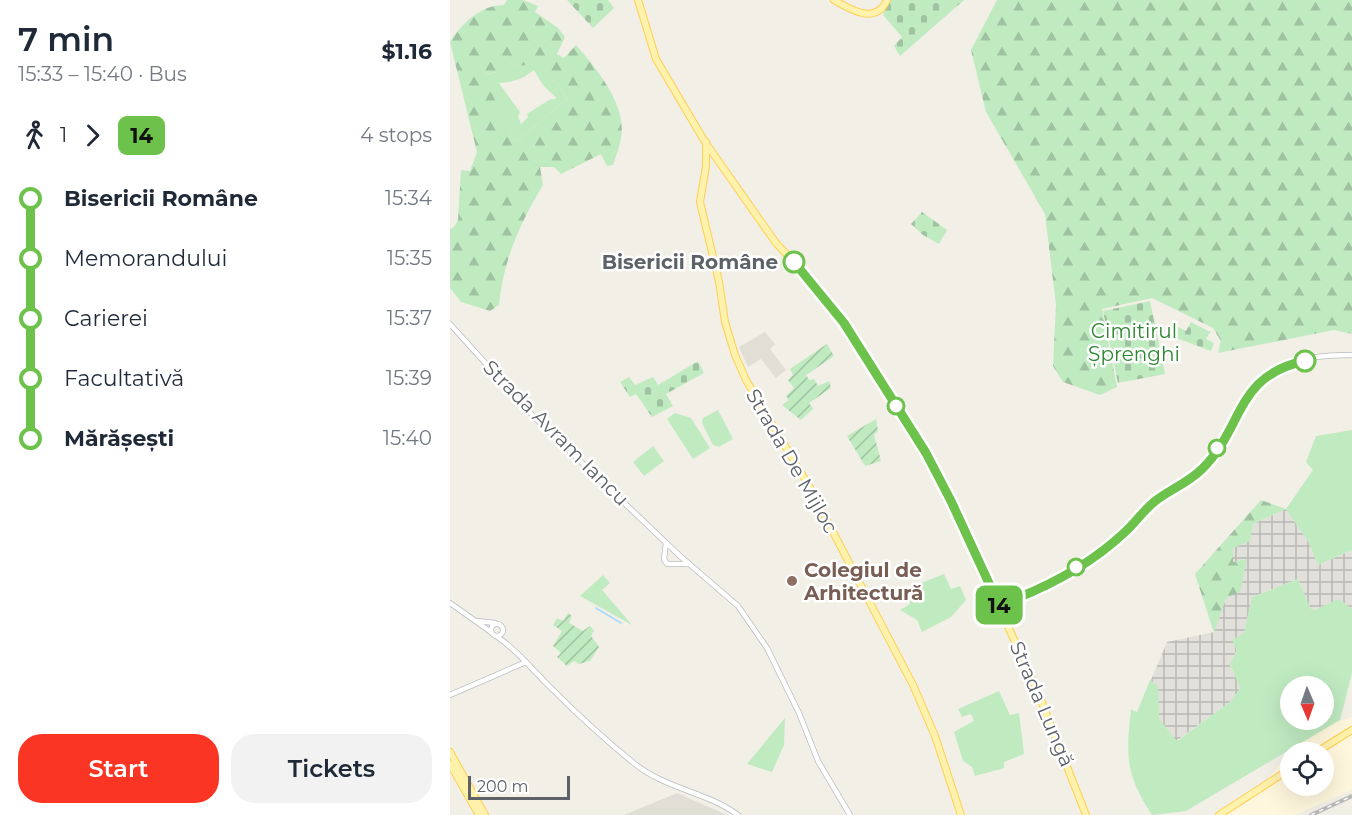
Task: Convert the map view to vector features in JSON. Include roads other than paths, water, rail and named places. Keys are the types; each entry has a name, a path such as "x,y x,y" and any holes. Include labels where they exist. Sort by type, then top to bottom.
{"main road":[{"name":"Strada Lungă","path":"638,0 656,60 705,142 776,243 809,278 844,323 941,480 1037,690 1086,815"},
{"path":"834,0 844,6 869,14 881,10 887,0"},
{"name":"Strada Lungă","path":"705,142 707,159"},
{"path":"707,159 717,159"},
{"name":"Strada De Mijloc","path":"707,159 700,202 719,282 725,322 737,360 746,380 819,505 913,685 962,815"},
{"path":"1331,742 1352,729"},
{"path":"450,752 485,815"},
{"path":"450,764 478,815"},
{"path":"1219,815 1280,775"}],"street":[{"name":"Strada Avram Iancu","path":"450,324 530,413 675,550"},
{"path":"999,605 1043,587 1083,563 1125,532 1157,500 1201,471 1249,395 1267,376 1290,364 1352,355"},
{"path":"664,539 667,552 664,557 666,563 689,564"},
{"path":"667,552 675,550 729,597 764,644 787,687 818,760 850,815"},
{"path":"676,564 680,556"},
{"path":"450,603 509,645 569,706 647,773 716,802 738,815"},
{"path":"477,621 496,624 503,629 509,645"},
{"path":"491,632 491,627 496,624"},
{"path":"496,636 503,629"},
{"path":"450,695 526,662"}],"waterway":[{"path":"596,608 621,623"}],"railway":[{"path":"1311,815 1352,796"}],"place":[{"name":"Bisericii Române","path":"794,262"},
{"name":"Colegiul de Arhitectură","path":"792,581"}],"park label":[{"name":"Cimitirul Șprenghi","path":"1134,342"}]}
